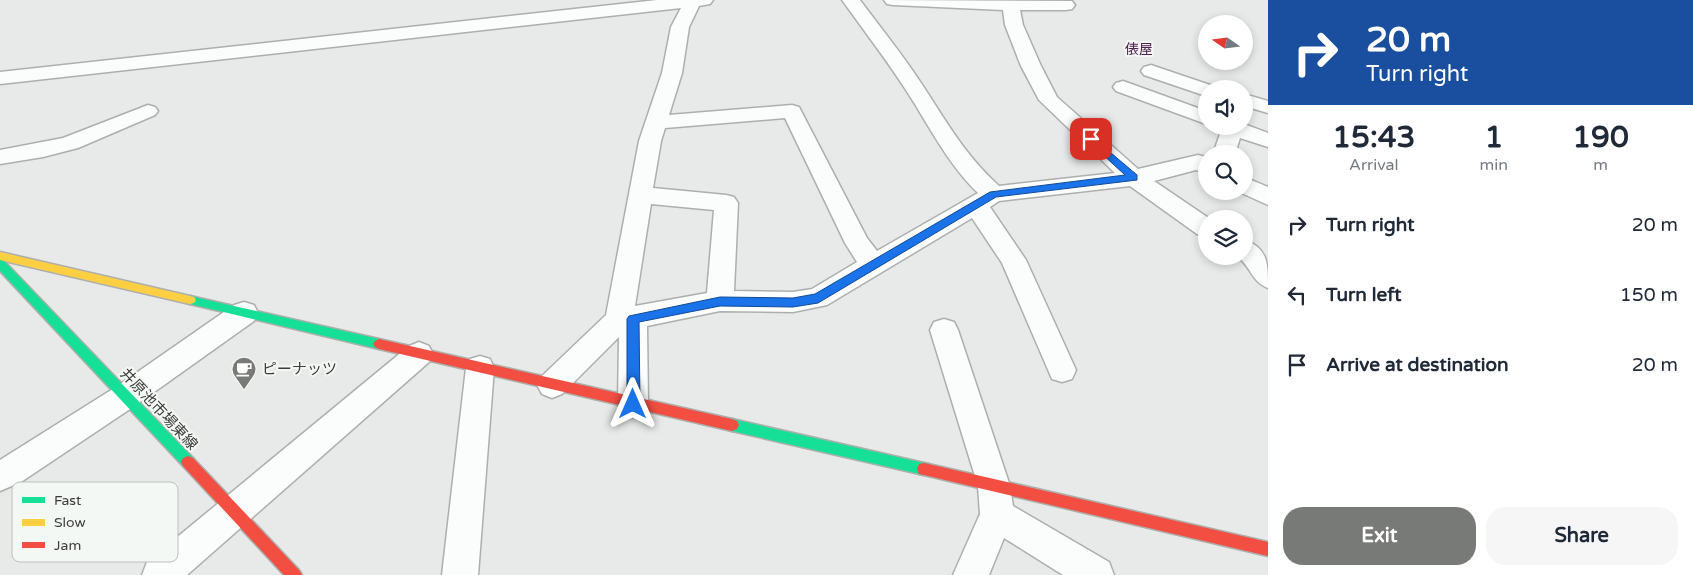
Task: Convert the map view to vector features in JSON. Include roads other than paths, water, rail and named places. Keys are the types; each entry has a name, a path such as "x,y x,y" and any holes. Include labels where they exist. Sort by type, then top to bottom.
{"street":[{"path":"0,78 696,0"},
{"path":"633,404 626,320 641,195 650,141 672,73 680,27 696,0"},
{"path":"850,0 912,84 950,147 970,172 1013,260 1062,370"},
{"path":"893,0 1066,4"},
{"path":"1010,3 1014,25 1031,66 1049,100 1134,178 1198,222"},
{"path":"1151,71 1198,87"},
{"path":"1123,87 1198,115"},
{"path":"1253,103 1268,107"},
{"path":"0,157 44,150 70,143 148,111"},
{"path":"656,122 792,111 857,242 873,265"},
{"path":"1253,135 1268,140"},
{"path":"552,385 626,320 720,301 793,302 818,298 984,199 1134,178 1198,162"},
{"path":"1253,190 1268,197"},
{"path":"641,195 726,203 720,301"},
{"path":"0,256 633,404 996,500 1268,549"},
{"path":"1253,256 1268,278"},
{"name":"井原池市場東線","path":"0,264 294,575"},
{"path":"0,476 10,472 126,396 244,313"},
{"path":"944,330 996,500 971,575"},
{"path":"178,560 419,354"},
{"path":"460,575 480,368"},
{"path":"996,500 1096,575"},
{"path":"160,575 175,562"}],"place":[{"name":"ピーナッツ","path":"244,390"}],"district":[{"name":"俵屋","path":"1139,49"}]}
